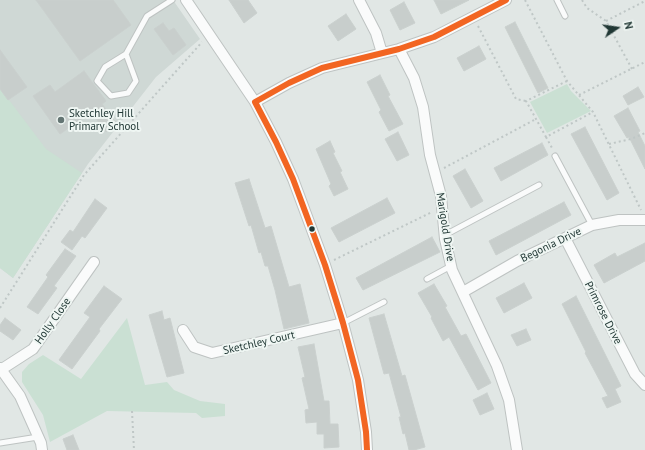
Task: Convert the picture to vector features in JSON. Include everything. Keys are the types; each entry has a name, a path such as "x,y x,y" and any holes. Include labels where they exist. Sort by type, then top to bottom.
{"street":[{"path":"186,0 255,102 293,179 325,265 343,323 358,380 366,432 367,450"},
{"path":"359,0 376,33 382,53"},
{"path":"255,102 289,83 322,68 399,49 434,37 506,0"},
{"name":"Marigold Drive","path":"399,49 414,78 423,107 430,155 441,196 445,235 452,266 497,366 509,400 517,450"},
{"name":"Begonia Drive","path":"463,292 517,261 592,225 643,216"},
{"name":"Primrose Drive","path":"565,238 636,374 645,385"},
{"name":"Holly Close","path":"1,368 33,349 94,262"},
{"name":"Sketchley Court","path":"183,330 194,347 212,353 343,323"},
{"path":"1,368 20,396 41,443 42,450"}],"lane":[{"path":"126,54 136,81 128,93 110,96 97,81 105,67 126,54 147,16 172,0"},
{"path":"557,0 565,16"},
{"path":"555,156 592,225"},
{"path":"445,235 539,185"},
{"path":"426,279 452,266"},
{"path":"343,323 384,302"},
{"path":"0,443 38,437"}],"path":[{"path":"525,0 567,81 593,112 643,216"},
{"path":"582,0 587,8 606,21 632,68"},
{"path":"606,21 645,1"},
{"path":"473,17 516,99 526,101 567,81"},
{"path":"0,308 84,175 209,34"},
{"path":"579,95 645,62"},
{"path":"526,101 555,156"},
{"path":"546,137 593,112"},
{"path":"435,173 536,119"},
{"path":"609,144 631,139 645,133"},
{"path":"325,265 442,207"},
{"path":"132,411 134,450"}],"shaded area":[{"name":"Sketchley Hill Primary School","path":"0,0 173,0 200,39 156,77 88,164 13,278 0,268"}],"green space":[{"path":"567,84 571,91 591,111 547,133 530,102"},
{"path":"0,88 46,149 82,173 13,278 0,268"},
{"path":"127,318 145,385 167,382 174,390 200,401 225,404 225,416 202,418 196,413 107,411 50,442 43,415 22,382 22,372 29,364 43,355 81,379"}],"building":[{"path":"36,0 113,0 131,25 80,61"},
{"path":"229,0 248,0 257,13 244,23"},
{"path":"434,0 469,0 441,14"},
{"path":"404,2 415,23 400,30 390,10"},
{"path":"346,14 356,29 338,41 328,26"},
{"path":"515,22 548,88 538,93 505,27"},
{"path":"163,23 169,31 174,28 186,45 173,55 154,29"},
{"path":"479,46 486,59 464,71 457,58"},
{"path":"0,50 27,87 8,100 0,89"},
{"path":"84,71 106,101 102,104 117,124 106,132 91,112 60,134 33,96 50,85 55,92"},
{"path":"380,75 390,95 388,96 403,124 389,131 379,112 381,110 367,82"},
{"path":"638,87 644,97 628,105 623,96"},
{"path":"628,108 640,131 638,132 645,146 645,169 629,137 627,138 614,116"},
{"path":"585,127 619,193 607,200 571,134"},
{"path":"398,132 409,155 397,161 385,139"},
{"path":"330,141 335,152 333,153 342,171 340,172 348,189 334,196 329,186 331,184 316,149"},
{"path":"542,143 548,155 501,181 494,168"},
{"path":"465,169 483,201 471,208 453,176"},
{"path":"249,179 265,228 271,226 289,287 300,284 309,323 284,329 268,266 265,266 261,252 259,253 251,225 249,226 235,183"},
{"path":"387,198 395,213 339,242 331,228"},
{"path":"95,199 107,208 85,238 82,236 72,250 61,242 70,230 73,232"},
{"path":"564,202 571,215 496,255 489,241"},
{"path":"432,237 440,252 363,290 356,278"},
{"path":"645,243 645,261 604,283 594,265 615,253 617,257"},
{"path":"65,249 76,256 54,286 57,288 38,314 27,307 48,277 46,275"},
{"path":"524,283 532,298 504,313 496,298"},
{"path":"434,284 447,306 445,307 461,336 466,334 491,383 478,390 449,337 443,341 431,318 432,317 418,293"},
{"path":"104,286 122,299 99,329 100,331 72,369 59,360 90,317 84,313"},
{"path":"576,296 621,386 615,389 621,402 607,408 602,398 608,396 585,353 586,352 562,304"},
{"path":"162,311 164,320 170,318 184,373 167,377 149,315"},
{"path":"384,314 402,376 405,375 425,447 414,450 409,450 405,433 403,434 399,417 401,417 389,373 384,374 369,318"},
{"path":"5,318 21,330 13,340 0,331 0,325"},
{"path":"526,329 531,340 517,346 511,335"},
{"path":"314,344 324,401 329,401 330,424 338,424 339,447 324,448 324,434 317,434 317,422 306,423 305,410 309,409 302,378 305,377 298,347"},
{"path":"487,393 494,409 480,415 473,400"},
{"path":"73,435 79,450 67,450 63,439"}],"transit line":[{"path":"367,450 366,432 358,380 343,323 325,265 293,179 255,102 289,83 322,68 399,49 434,37 506,0"}],"place":[{"name":"Sketchley Hill Primary School","path":"61,120"}]}
